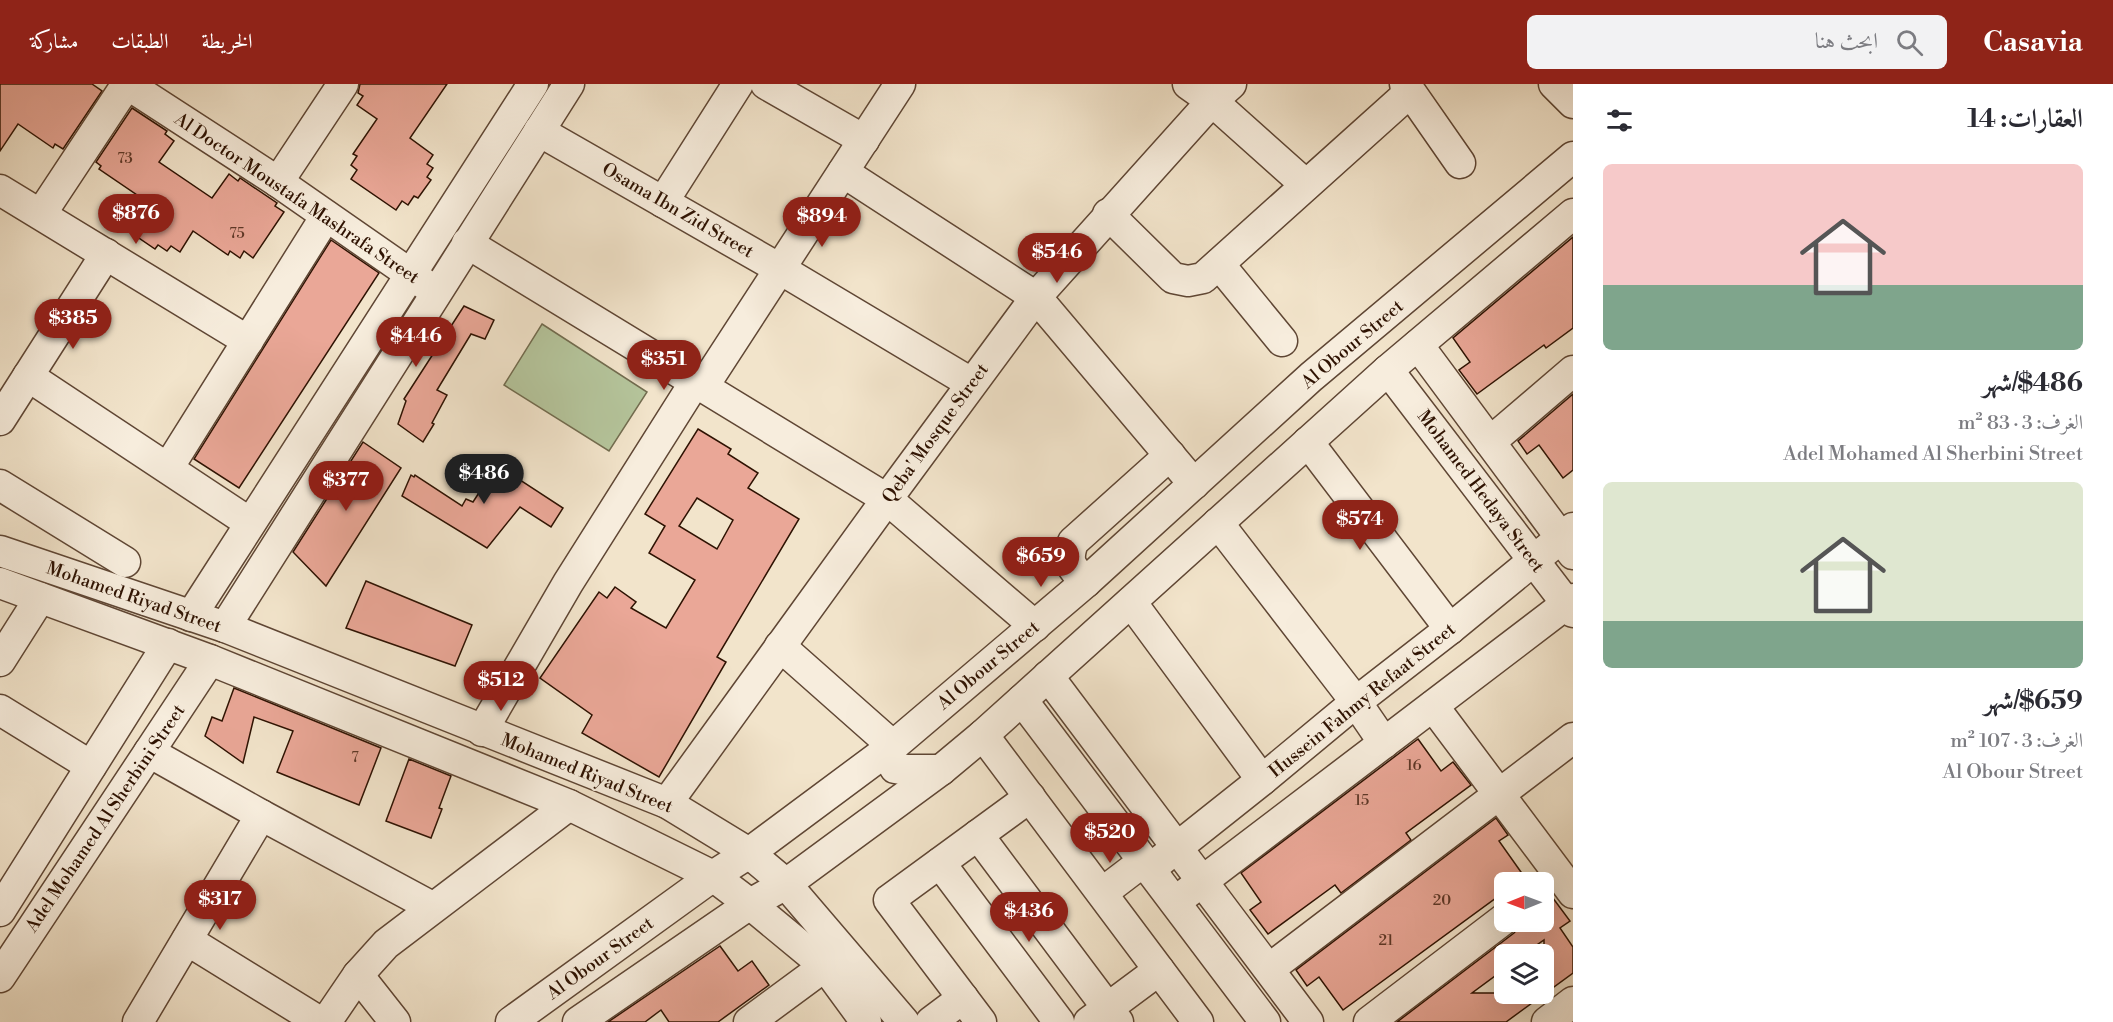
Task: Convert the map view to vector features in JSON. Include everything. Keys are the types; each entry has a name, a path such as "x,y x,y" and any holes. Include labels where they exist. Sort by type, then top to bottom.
{"street":[{"name":"Al Doctor Moustafa Mashrafa Street","path":"127,84 278,182 436,292"},
{"path":"40,214 127,84"},
{"path":"278,182 343,84"},
{"path":"191,616 533,84"},
{"path":"225,627 569,84"},
{"path":"663,202 738,84"},
{"path":"766,84 864,140"},
{"path":"483,730 568,583 699,384 780,269 900,84"},
{"path":"1188,84 1221,92 1306,185"},
{"path":"1554,84 1573,103"},
{"path":"1108,214 1173,278 1188,281 1203,278 1306,185 1407,88 1460,163"},
{"name":"Qeba' Mosque Street","path":"667,803 971,383 1036,297 1108,214 1221,92"},
{"name":"Osama Ibn Zid Street","path":"539,131 780,269 971,383"},
{"name":"Al Obour Street","path":"511,1022 713,876 749,853 893,746 1086,582 1311,377 1573,157"},
{"path":"843,172 1036,297 1194,484"},
{"path":"0,190 248,341"},
{"path":"578,1022 750,904 786,884 941,770 983,735 1388,370 1573,214"},
{"path":"168,468 326,216"},
{"path":"467,243 887,499 1035,626"},
{"path":"0,420 106,254"},
{"path":"1219,264 1282,341"},
{"name":"Mohamed Hedaya Street","path":"1418,345 1490,442 1569,540"},
{"name":"Mohamed Hedaya Street","path":"1388,370 1533,560 1571,605"},
{"path":"1490,442 1573,371"},
{"path":"28,376 250,523"},
{"path":"1308,442 1450,630"},
{"path":"1086,582 1072,569 1069,556 1073,542 1170,455"},
{"path":"0,485 125,562"},
{"path":"1218,523 1356,702 1384,743"},
{"name":"Hussein Fahmy Refaat Street","path":"1102,893 1177,848 1356,702 1450,630 1533,560 1569,540"},
{"name":"Mohamed Riyad Street","path":"0,551 225,627 667,803 749,853 786,884 904,1022"},
{"name":"Mohamed Riyad Street","path":"0,583 210,660 569,805 713,876 825,966 866,1022"},
{"path":"0,661 40,598"},
{"path":"1131,602 1262,780"},
{"path":"1175,902 1433,706 1571,605"},
{"name":"Adel Mohamed Al Sherbini Street","path":"0,911 168,644"},
{"path":"780,646 893,746 889,757 895,768 941,770"},
{"name":"Adel Mohamed Al Sherbini Street","path":"0,977 210,660"},
{"path":"1048,676 1308,1022"},
{"path":"1022,700 1175,902 1253,1018"},
{"path":"1433,706 1562,881"},
{"path":"0,710 91,766"},
{"path":"983,735 1198,1022"},
{"path":"1269,969 1573,738"},
{"path":"149,752 432,908"},
{"path":"981,1022 890,900 1030,797"},
{"path":"326,1022 358,975 386,944 569,805"},
{"path":"138,1022 261,815"},
{"path":"978,835 1105,1017 1159,970"},
{"path":"940,863 1059,1022"},
{"path":"1369,1022 1494,927"},
{"path":"187,940 320,1022"},
{"path":"749,1022 825,966"},
{"path":"358,975 394,1022"},
{"path":"931,1022 963,998"},
{"path":"1547,1022 1573,1002"}],"green space":[{"path":"542,324 647,392 609,451 504,385"}],"building":[{"path":"0,84 92,84 102,91 63,149 55,144 53,148 18,124 0,151"},
{"path":"360,84 447,84 410,138 433,155 427,164 433,168 427,177 431,180 418,198 414,196 408,205 402,201 396,210 351,179 357,170 351,165 357,156 353,154 377,119 357,105 363,96 358,93"},
{"path":"132,108 167,131 165,134 174,141 159,162 212,198 229,174 238,181 240,178 277,203 275,206 284,212 253,258 244,251 240,258 230,251 228,255 193,231 180,252 171,246 167,251 158,245 155,249 136,236 139,232 130,226 133,220 125,214 137,195 99,169 101,166 96,162"},
{"path":"1573,237 1573,328 1546,348 1544,345 1477,394 1459,370 1470,362 1453,338"},
{"path":"331,240 379,273 239,488 194,459"},
{"path":"464,306 494,320 485,339 471,334 437,390 447,395 423,442 398,424 406,401 404,399"},
{"path":"1573,394 1573,470 1563,478 1539,445 1527,454 1518,441"},
{"path":"698,429 731,449 728,454 758,473 748,488 799,519 717,657 726,662 659,777 582,733 592,715 540,678 599,592 607,598 615,587 636,602 631,608 666,628 695,580 649,553 665,526 645,514","holes":["697,498 733,520 717,549 679,526"]},
{"path":"363,442 401,468 326,586 293,552"},
{"path":"497,465 563,508 551,527 520,507 487,548 402,496 411,475 414,477 415,475 462,506 466,499 473,502"},
{"path":"366,581 472,625 455,666 346,628"},
{"path":"234,688 381,748 359,805 277,772 293,731 254,717 243,763 205,736 212,717 222,721"},
{"path":"1418,739 1441,771 1453,762 1471,785 1406,833 1411,840 1341,893 1335,885 1268,934 1250,910 1261,902 1241,873"},
{"path":"409,759 451,776 431,838 386,821"},
{"path":"1496,818 1508,835 1499,841 1521,872 1494,872 1494,899 1343,1010 1319,977 1307,986 1296,970"},
{"path":"1554,899 1570,921 1560,928 1573,947 1573,973 1554,987 1554,944 1544,944 1544,940 1538,944 1500,944 1514,933 1554,932"},
{"path":"720,946 738,971 752,961 769,985 718,1022 669,1022 661,1010 645,1022 608,1022"},
{"path":"1494,948 1494,977 1472,993 1494,993 1494,1004 1531,1004 1506,1022 1397,1022"}]}
